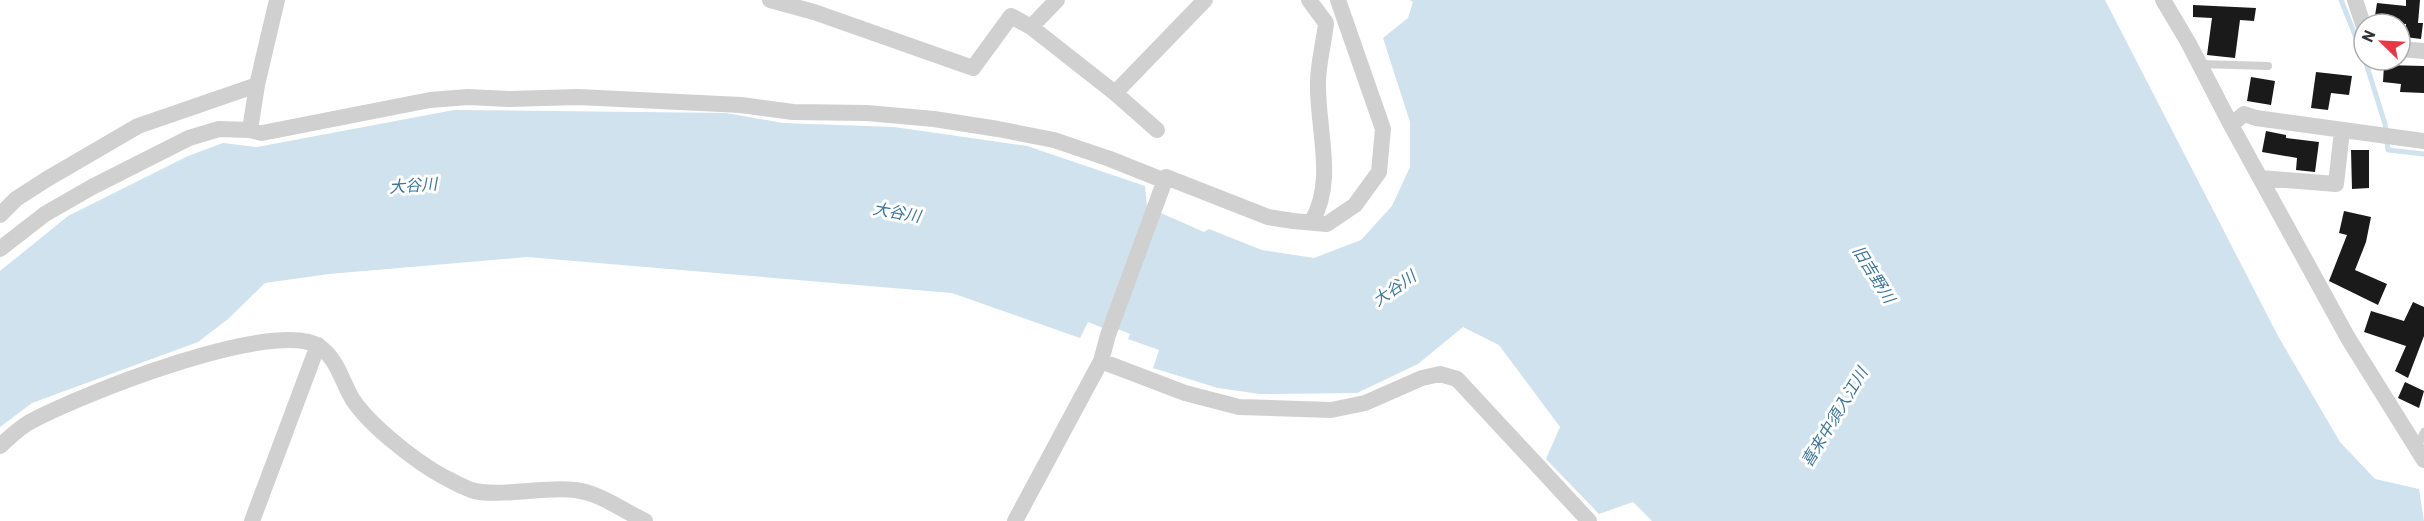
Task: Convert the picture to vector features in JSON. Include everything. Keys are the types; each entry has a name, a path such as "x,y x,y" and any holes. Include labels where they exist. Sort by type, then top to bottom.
{"street":[{"path":"250,130 257,85 277,0"},
{"path":"770,0 814,12 973,68 1011,16 1031,27 1115,93 1157,130"},
{"path":"1031,27 1057,0"},
{"path":"1115,93 1205,0"},
{"path":"1309,0 1326,23 1317,81 1325,183 1321,206 1312,221"},
{"path":"1015,521 1101,361 1108,334 1166,177 1268,217 1327,224 1355,205 1378,172 1383,129 1338,0"},
{"path":"2163,0 2348,338 2420,454"},
{"path":"0,230 2,225 0,215 16,199 138,126 257,85"},
{"path":"0,249 45,214 189,138 219,129 250,130 261,133 430,100 468,97 509,99 578,97 741,105 793,112 867,113 934,119 1054,140 1110,159 1162,187"},
{"path":"2230,125 2244,114 2256,118 2342,131 2424,141"},
{"path":"2260,178 2336,184 2342,131"},
{"path":"0,446 26,424 56,409 159,369 208,354 273,340 295,339 318,345 336,364 353,400 371,420 395,442 448,479 472,490 576,490 596,495 645,521"},
{"path":"252,521 318,345"},
{"path":"1101,361 1185,393 1251,407 1331,410 1365,403 1422,378 1440,374 1457,379 1589,521"}],"lane":[{"path":"2200,64 2268,66"},
{"path":"2420,454 2424,432"}],"water":[{"path":"1410,0 2105,0 2278,336 2340,442 2375,479 2419,489 2424,521 1652,521 1633,502 1599,514 1546,459 1560,427 1499,345 1463,327 1418,364 1357,393 1260,394 1218,388 1153,368 1159,350 1128,339 1130,334 1105,324 1103,328 1088,322 1080,338 952,293 527,257 329,274 265,283 228,319 198,342 32,403 0,427 0,271 68,216 188,156 223,143 257,147 454,110 726,113 783,123 894,127 1027,146 1145,186 1147,207 1204,232 1209,229 1262,250 1314,258 1361,240 1392,206 1410,167 1410,122 1383,38 1408,18 1413,2"}],"building":[{"path":"2406,0 2420,0 2418,23 2423,23 2421,39 2412,38 2412,12 2376,12 2377,3 2406,6"},
{"path":"2193,5 2256,8 2254,21 2240,20 2235,58 2207,55 2212,18 2193,17"},
{"path":"2412,66 2424,66 2424,93 2400,92 2401,84 2383,82 2384,72 2412,72"},
{"path":"2316,72 2352,76 2349,95 2331,93 2328,110 2311,108"},
{"path":"2251,77 2275,81 2271,105 2247,101"},
{"path":"2266,131 2286,135 2286,138 2319,142 2315,172 2296,170 2297,158 2262,152"},
{"path":"2351,150 2369,150 2369,188 2352,189"},
{"path":"2344,211 2371,217 2366,242 2355,270 2387,284 2378,305 2329,281 2347,235 2339,233"},
{"path":"2413,302 2424,307 2424,336 2408,378 2395,371 2406,346 2364,332 2371,311 2404,321"},
{"path":"2405,382 2424,391 2419,408 2398,398"}],"waterway":[{"path":"2341,0 2352,27"},
{"path":"2369,72 2385,124 2388,150 2424,154"}],"water label":[{"name":"大谷川","path":"413,185"},
{"name":"大谷川","path":"897,212"},
{"name":"旧吉野川","path":"1874,274"},
{"name":"大谷川","path":"1394,288"},
{"name":"喜来中須入江川","path":"1834,417"}]}
